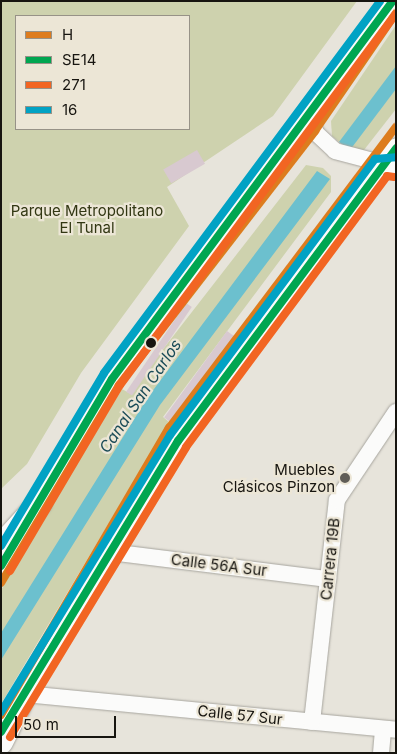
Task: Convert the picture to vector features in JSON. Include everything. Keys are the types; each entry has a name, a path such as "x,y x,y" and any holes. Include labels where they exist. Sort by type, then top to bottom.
{"highway":[{"path":"1,546 40,503"},
{"path":"1,742 25,694"}],"main road":[{"path":"1,566 112,379 393,1"},
{"path":"1,732 178,441 390,166 396,148"}],"street":[{"path":"310,115 316,133 334,152 390,166"},
{"name":"Carrera 19B","path":"312,722 337,500 396,412"},
{"name":"Calle 56A Sur","path":"110,552 328,579"},
{"name":"Calle 57 Sur","path":"25,694 389,730"},
{"path":"381,753 389,730"}],"green space":[{"name":"Parque Metropolitano El Tunal","path":"1,1 357,1 273,116 167,187 189,226 81,373 27,464 1,489"},
{"path":"396,25 396,109 364,150 345,147 332,136 331,121"},
{"path":"306,165 323,168 331,176 331,192 163,417 169,422 1,704 1,590 122,389 129,393"}],"water":[{"path":"396,66 396,89 350,150 339,142"},
{"path":"317,171 330,179 160,405 1,660 1,633 148,397"}],"building":[{"path":"197,150 205,164 171,183 163,170"},
{"path":"186,303 192,307 132,396 126,392"},
{"path":"227,331 234,336 171,423 164,418"}],"transit line":[{"name":"16","path":"1,546 104,373 380,1"},
{"name":"SE14","path":"1,566 112,379 393,1"},
{"name":"H","path":"1,583 119,385 315,131 396,13"},
{"name":"271","path":"10,571 120,385 396,14"},
{"name":"H","path":"1,715 169,428 396,127"},
{"name":"SE14","path":"1,732 178,441 396,148"},
{"name":"16","path":"1,712 170,435 375,159 396,157"},
{"name":"271","path":"10,737 186,447 387,176 394,177"}],"place":[{"name":"Muebles Clásicos Pinzon","path":"345,478"}],"water label":[{"name":"Canal San Carlos","path":"140,396"}]}
